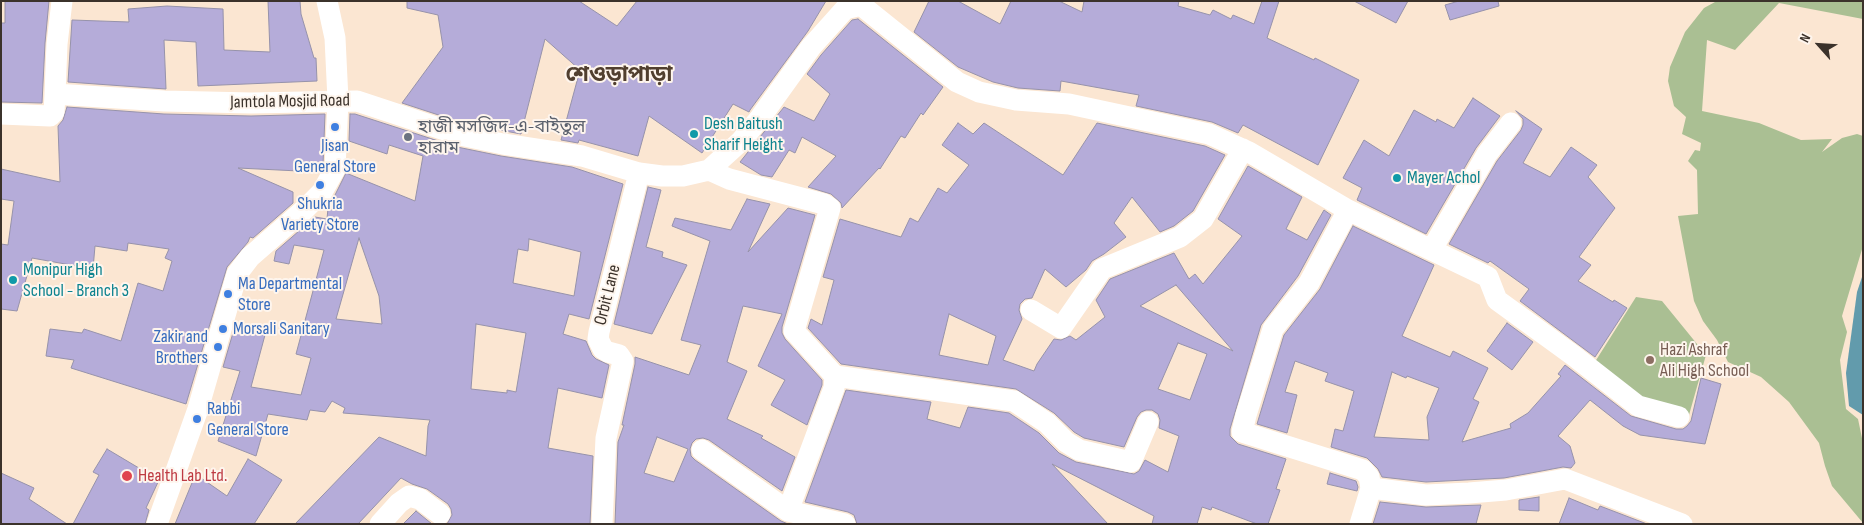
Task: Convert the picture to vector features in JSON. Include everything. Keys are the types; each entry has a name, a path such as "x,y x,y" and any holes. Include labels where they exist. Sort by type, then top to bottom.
{"street":[{"path":"1,114 50,116 54,112 57,44 62,1"},
{"path":"157,524 198,409 237,274 250,257 306,209 322,192 335,169 338,100 335,38 327,1"},
{"path":"1148,422 1132,462 1079,450 1066,442 1046,422 1014,401 835,376 794,330 830,208 729,179 709,170 741,141 760,118 811,47 845,9 862,3 957,82 979,92 1016,100 1069,104 1209,134 1243,149 1348,210 1488,277 1497,300 1574,356 1638,406 1679,417"},
{"name":"Jamtola Mosjid Road","path":"55,94 164,102 357,101 460,135 503,144 582,156 639,172 662,176 683,176 709,170"},
{"path":"1432,249 1488,154 1511,123"},
{"path":"1032,310 1061,328 1102,270 1180,237 1203,219 1243,149"},
{"name":"Orbit Lane","path":"602,524 606,438 623,360 619,355 603,349 598,339 639,172"},
{"path":"1348,210 1309,283 1272,329 1242,432 1363,470 1369,477 1371,488 1360,524"},
{"path":"788,511 834,388 835,376"},
{"path":"702,450 788,511 845,524"},
{"path":"1371,488 1426,495 1506,490 1565,479 1682,524"},
{"path":"380,524 399,503 409,496 420,499 440,514"}],"green space":[{"path":"1715,2 1863,2 1863,19 1779,3 1735,50 1707,40 1702,111 1759,123 1801,140 1832,139 1822,152 1842,138 1857,134 1863,136 1863,246 1842,316 1847,332 1840,360 1846,409 1858,419 1863,443 1863,523 1832,486 1819,443 1789,402 1761,377 1728,362 1717,340 1703,321 1694,301 1678,216 1698,214 1697,170 1688,161 1695,150 1700,151 1701,143 1682,134 1686,117 1674,106 1668,81 1670,67 1685,32 1704,8"},
{"name":"Hazi Ashraf Ali High School","path":"1636,297 1662,301 1706,355 1689,415 1630,395 1593,365"}],"water":[{"path":"1863,274 1863,415 1849,406 1846,373 1857,292"}],"building":[{"path":"5,1 49,1 42,103 1,102 1,23 5,23"},
{"path":"268,1 300,1 301,14 314,58 316,58 317,81 198,86 196,42 164,40 166,89 68,82 72,20 129,22 128,9 167,6 223,9 224,50 270,52"},
{"path":"407,1 579,1 617,26 637,1 826,1 808,31 749,112 733,104 702,153 649,116 638,156 579,140 578,143 561,140 580,70 545,39 521,134 463,123 402,103 443,47 438,15 407,8"},
{"path":"929,1 958,1 1000,24 1011,1 1059,1 1082,12 1084,1 1179,1 1178,6 1210,15 1213,10 1231,19 1233,15 1254,24 1262,1 1279,1 1267,38 1314,60 1315,58 1359,80 1318,165 1243,125 1238,133 1212,122 1136,106 1139,95 1061,81 1060,91 1018,88 993,82 958,67 914,32"},
{"path":"1354,1 1408,1 1396,23"},
{"path":"1459,1 1498,1 1499,6 1450,20 1445,5"},
{"path":"858,19 943,87 923,115 921,113 905,138 901,136 880,169 842,208 841,203 831,194 808,187 836,156 802,137 795,153 789,150 772,177 761,175 740,162 784,107 814,121 830,94 807,74 852,20"},
{"path":"1473,98 1500,116 1476,148 1426,234 1357,200 1362,188 1343,178 1364,140 1389,156 1414,110 1436,122 1437,119 1454,128"},
{"path":"67,107 164,114 251,116 325,114 323,165 319,172 238,168 293,192 293,203 253,238 250,237 227,267 186,404 71,368 74,360 46,356 50,329 82,333 84,329 121,341 138,283 163,291 172,261 165,258 169,249 128,243 127,251 95,246 93,269 32,258 17,311 1,309 1,244 8,245 14,201 1,199 1,169 60,182 58,126 63,120"},
{"path":"1516,111 1542,129 1523,163 1550,177 1571,147 1597,165 1588,177 1615,208 1579,257 1591,265 1578,281 1613,302 1614,300 1627,308 1595,357 1520,301 1529,289 1490,261 1488,263 1449,244 1497,161 1521,130 1523,119"},
{"path":"350,114 355,114 457,147 572,167 623,184 589,319 569,314 563,334 586,341 592,355 609,365 602,398 558,388 548,448 593,456 590,524 447,524 452,515 448,504 427,489 401,478 358,524 295,524 379,437 426,456 430,420 343,413 345,408 332,401 325,412 310,410 307,420 268,414 256,456 218,441 240,371 223,367 235,326 265,335 251,387 301,395 311,358 296,354 324,250 294,245 289,264 274,261 276,251 315,217 327,219 328,208 332,210 333,199 346,173 415,201 423,156 389,145 387,154 349,141","holes":["359,238 379,296 382,324 336,319","529,239 581,252 574,296 513,283 518,249 528,251","476,324 526,333 516,392 507,390 507,393 471,389"]},
{"path":"958,123 973,134 984,123 1063,175 1097,123 1205,146 1225,155 1193,211 1174,226 1160,232 1132,197 1114,223 1126,237 1092,261 1086,270 1066,287 1045,269 1032,298 1025,299 1020,304 1019,310 1022,319 1003,360 1034,371 1054,339 1061,340 1070,336 1076,340 1105,317 1096,300 1110,279 1174,253 1189,279 1195,274 1203,284 1242,236 1218,219 1248,166 1302,197 1286,229 1307,240 1324,210 1331,215 1298,276 1261,325 1230,429 1230,436 1238,444 1286,459 1276,489 1280,490 1268,524 1257,524 1212,507 1211,510 1202,507 1197,524 1152,524 1154,516 1052,464 1108,524 857,524 854,515 848,512 805,502 846,390 931,402 927,419 960,428 968,407 1009,413 1039,433 1059,453 1076,462 1134,474 1139,471 1145,460 1168,472 1179,436 1159,428 1160,420 1158,414 1152,410 1141,412 1137,417 1124,447 1084,438 1074,432 1054,413 1016,389 841,364 808,328 811,319 822,325 834,280 823,277 840,219 901,237 910,218 918,222 938,188 947,193 969,165 942,145","holes":["1176,285 1201,314 1233,351 1140,306","949,314 996,336 988,365 939,355","1178,343 1207,354 1190,400 1158,389"]},
{"path":"648,187 661,190 646,247 663,252 662,257 687,265 652,334 614,324"},
{"path":"747,199 770,204 748,252 788,208 815,215 782,327 785,339 822,380 822,385 807,425 771,405 785,380 758,366 782,314 743,306 727,362 747,371 727,419 763,436 761,438 795,457 782,491 709,440 703,438 696,439 690,449 691,456 695,460 788,524 615,524 618,442 624,425 622,425 635,357 689,375 701,345 681,340 710,241 672,226 675,218 731,230","holes":["657,437 688,449 674,482 644,473"]},
{"path":"1353,226 1434,265 1402,336 1450,357 1453,351 1488,368 1473,399 1479,402 1462,442 1511,428 1510,424 1528,413 1561,376 1558,374 1565,365 1631,416 1676,429 1683,429 1691,421 1701,378 1721,384 1705,444 1640,435 1623,426 1590,400 1558,436 1570,446 1575,463 1571,468 1563,467 1504,478 1426,482 1382,477 1378,469 1367,458 1331,447 1335,429 1343,431 1354,391 1325,381 1328,373 1295,361 1285,392 1297,395 1287,433 1257,424 1284,335 1320,289","holes":["1392,372 1406,378 1407,376 1439,388 1427,417 1429,440 1374,437"]},
{"path":"1507,323 1533,342 1512,370 1487,351"},
{"path":"107,449 159,480 146,508 149,510 145,524 73,524 99,475 93,472"},
{"path":"248,459 282,480 254,524 175,524 194,478 201,478 227,496"},
{"path":"1,473 34,488 29,499 67,524 1,524"},
{"path":"1330,473 1356,481 1357,491 1327,484"},
{"path":"1539,497 1539,511 1519,510 1519,500"},
{"path":"1569,498 1598,510 1600,506 1647,524 1559,524"},
{"path":"1380,502 1426,507 1481,505 1476,524 1373,524"},
{"path":"416,511 432,524 403,524"}],"place":[{"name":"Jisan General Store","path":"335,127"},
{"name":"Desh Baitush Sharif Height","path":"694,134"},
{"name":"হাজী মসজিদ-এ-বাইতুল হারাম","path":"408,137"},
{"name":"Mayer Achol","path":"1397,178"},
{"name":"Shukria Variety Store","path":"320,185"},
{"name":"Monipur High School - Branch 3","path":"13,280"},
{"name":"Ma Departmental Store","path":"228,294"},
{"name":"Morsali Sanitary","path":"223,329"},
{"name":"Zakir and Brothers","path":"218,347"},
{"name":"Hazi Ashraf Ali High School","path":"1650,360"},
{"name":"Rabbi General Store","path":"197,419"},
{"name":"Health Lab Ltd.","path":"127,476"}],"district":[{"name":"শেওড়াপাড়া","path":"619,75"}]}
